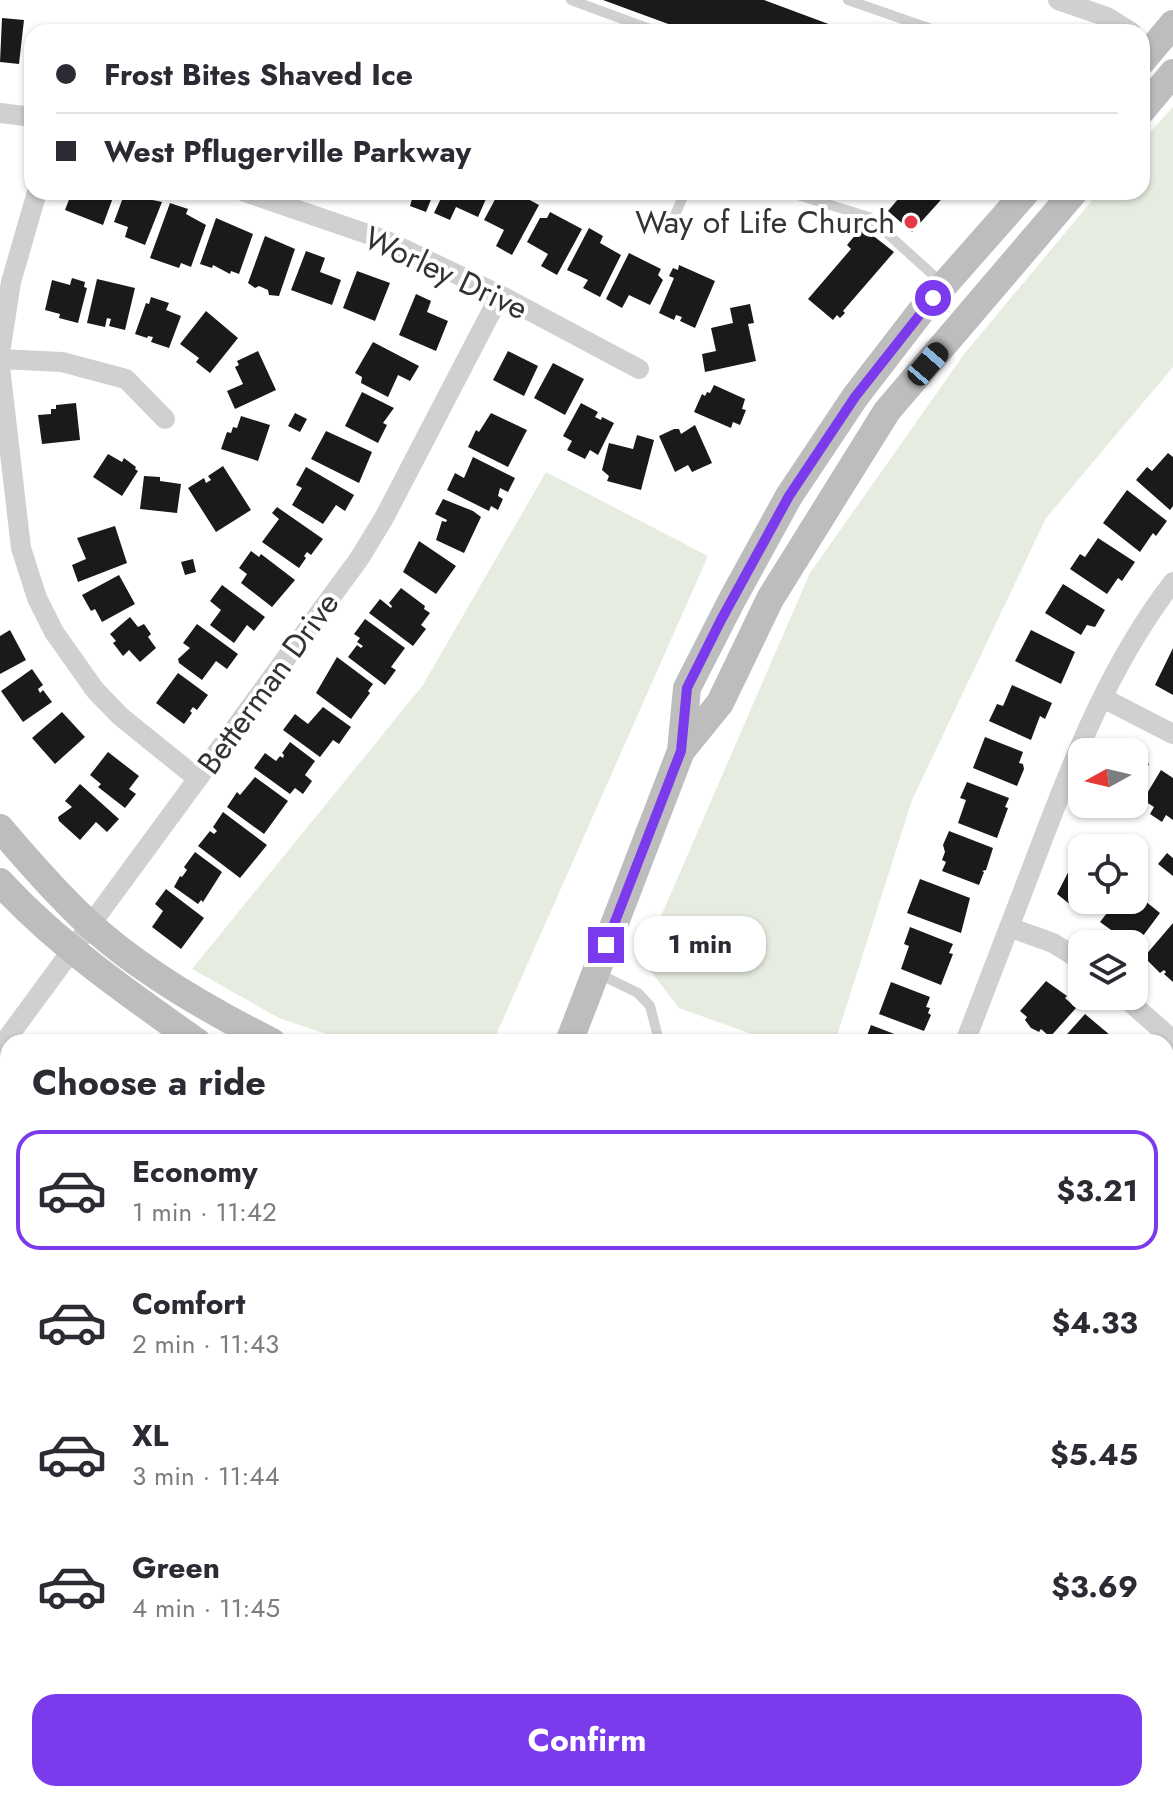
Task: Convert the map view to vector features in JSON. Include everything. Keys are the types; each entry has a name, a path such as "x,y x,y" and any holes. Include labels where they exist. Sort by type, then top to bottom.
{"main road":[{"path":"1150,100 1173,73"},
{"path":"572,1034 681,751 687,688 733,598 789,496 855,397 944,285 1019,200"},
{"path":"681,751 720,703 770,599 887,411 1067,200"},
{"path":"0,828 89,924 240,1034"},
{"path":"0,882 73,949 186,1034"}],"street":[{"path":"1058,0 1118,24"},
{"path":"0,113 24,116"},
{"path":"35,200 11,282 0,356 62,362 126,379 165,419"},
{"name":"Worley Drive","path":"268,200 385,240 500,295 639,369"},
{"name":"Betterman Drive","path":"10,1034 359,559 384,518 500,295"},
{"path":"0,367 21,548 37,598 54,632 95,690 120,716 198,779"},
{"path":"968,1034 1066,779 1132,643 1173,582"},
{"path":"1103,698 1173,734"},
{"path":"1009,927 1053,943 1068,952"},
{"path":"1139,1010 1166,1034"}],"lane":[{"path":"571,0 636,24"},
{"path":"848,0 917,24"},
{"path":"675,215 682,200"},
{"path":"814,200 869,217 944,285"},
{"path":"596,972 638,993 650,1006 656,1034"}],"shaded area":[{"path":"1173,107 1173,367 1046,518 912,800 838,1034 752,1034 679,1008 642,960 810,573 965,353 1092,200 1150,200 1150,132"},
{"path":"546,472 708,556 497,1034 326,1034 279,1018 192,969 423,685"}],"building":[{"path":"603,0 764,0 828,24 668,24"},
{"path":"2,18 24,20 19,64 0,62"},
{"path":"69,200 112,200 103,225 65,210"},
{"path":"122,200 162,202 145,245 125,237 128,227 114,222"},
{"path":"412,200 431,200 426,212 410,206"},
{"path":"440,200 485,200 478,217 456,207 450,220 434,213"},
{"path":"495,200 530,200 539,205 512,255 496,246 504,230 484,220"},
{"name":"Way of Life Church","path":"897,200 941,200 912,232 888,211"},
{"path":"170,203 188,209 186,214 206,225 191,267 181,263 179,268 150,258"},
{"path":"550,212 582,229 557,275 541,266 548,254 527,242 540,218 547,218"},
{"path":"216,218 253,234 239,274 200,264"},
{"path":"862,227 894,252 843,311 845,313 833,320 808,299 851,249 847,245"},
{"path":"589,228 603,236 600,243 621,255 600,297 583,288 588,280 567,270"},
{"path":"265,236 295,249 279,296 269,295 268,290 259,286 255,288 248,283"},
{"path":"306,251 325,258 320,272 341,280 332,305 291,290"},
{"path":"629,253 661,269 658,275 663,280 650,305 629,295 622,308 606,299"},
{"path":"679,265 715,281 695,328 680,321 682,317 676,315 674,320 659,313 674,278 669,276 673,268 678,270"},
{"path":"357,271 390,283 375,321 343,308"},
{"path":"72,278 85,282 84,287 87,288 78,323 45,310 52,280 70,285"},
{"path":"97,279 135,288 125,330 109,326 111,319 107,318 105,327 87,323"},
{"path":"416,294 431,301 427,312 448,321 436,351 399,335"},
{"path":"151,297 169,303 166,310 181,316 169,348 151,342 153,337 135,334"},
{"path":"750,304 754,323 748,324 756,361 705,372 702,354 716,351 711,328 733,323 730,308"},
{"path":"206,311 238,338 210,373 196,362 199,358 180,344"},
{"path":"373,342 419,366 410,381 398,375 388,397 361,383 362,377 355,373"},
{"path":"258,351 276,390 235,409 227,391 243,384 235,367 239,365 237,361"},
{"path":"508,351 538,366 524,396 493,380"},
{"path":"553,363 584,379 565,415 534,398"},
{"path":"714,385 745,399 742,409 746,410 740,425 733,422 731,428 694,412 702,394 710,393"},
{"path":"362,392 394,408 383,423 387,425 378,443 345,426"},
{"path":"76,403 80,440 42,444 38,415 51,414 51,409 56,409 56,405"},
{"path":"581,403 598,412 595,417 614,423 598,455 590,450 585,459 567,450 572,441 563,436"},
{"path":"295,413 307,419 300,432 288,426"},
{"path":"491,413 527,430 508,467 468,447 476,430 479,432"},
{"path":"241,416 270,425 258,461 221,449 227,432 231,433 233,427 237,428"},
{"path":"695,425 712,463 692,472 688,465 675,472 659,436 674,429 679,429 681,434"},
{"path":"326,431 372,452 359,483 311,459"},
{"path":"637,435 654,440 641,490 607,481 609,476 602,470 609,443 633,449"},
{"path":"1168,453 1173,457 1173,506 1170,510 1136,480 1147,467 1152,471"},
{"path":"108,454 122,462 124,458 138,471 122,496 93,477"},
{"path":"473,457 515,478 508,492 500,488 498,496 503,499 498,510 491,506 489,511 447,490 455,473 464,478"},
{"path":"223,466 251,510 216,532 188,488 204,478 206,483 211,480 208,476"},
{"path":"306,467 354,495 345,511 336,505 323,524 292,505 302,488 296,485"},
{"path":"144,476 160,477 160,481 181,484 177,513 140,509"},
{"path":"1127,490 1167,521 1156,536 1153,533 1140,552 1103,523"},
{"path":"443,499 481,517 464,553 436,540 442,521 447,520 435,514"},
{"path":"277,507 323,539 311,555 307,552 299,568 262,542 279,519 272,513"},
{"path":"115,526 127,563 78,582 72,565 86,559 77,538"},
{"path":"1098,538 1135,562 1122,581 1118,578 1107,594 1070,569 1080,554 1085,557"},
{"path":"419,541 456,566 436,594 403,572"},
{"path":"251,551 259,557 261,554 295,580 272,607 241,583 247,574 239,568"},
{"path":"193,559 196,572 185,575 181,562"},
{"path":"119,575 135,604 102,622 82,595"},
{"path":"1063,584 1105,610 1095,627 1087,625 1081,635 1045,613"},
{"path":"222,585 265,617 254,631 247,625 234,643 210,625 221,610 210,601"},
{"path":"401,588 430,613 421,625 426,629 413,646 369,613 380,599 391,608 389,603"},
{"path":"130,617 138,627 144,624 156,648 140,662 129,650 123,656 110,634"},
{"path":"365,619 405,648 391,667 396,670 385,685 348,657 357,645 363,646 354,634"},
{"path":"197,624 238,654 227,669 216,661 202,680 178,659 190,648 183,643"},
{"path":"10,630 26,660 0,674 0,636"},
{"path":"1031,630 1075,652 1061,684 1015,661"},
{"path":"1173,648 1173,695 1155,685"},
{"path":"337,657 373,684 351,719 316,693"},
{"path":"32,669 43,685 38,689 40,693 43,690 52,702 23,722 1,691"},
{"path":"178,673 208,695 197,710 193,707 184,724 156,703"},
{"path":"1012,685 1052,703 1045,719 1040,716 1031,740 989,721 997,704 1003,706"},
{"path":"323,707 351,727 339,744 333,740 320,757 283,730 295,714 308,724"},
{"path":"62,712 85,737 55,764 32,738"},
{"path":"985,737 1023,752 1019,763 1023,764 1024,769 1017,786 973,768"},
{"path":"290,742 315,761 305,775 312,781 303,794 295,788 290,794 254,768 265,753 276,761 280,756 283,758 282,753"},
{"path":"108,752 139,776 129,789 136,794 125,808 98,787 101,784 90,775"},
{"path":"1161,770 1173,778 1173,820 1166,815 1162,822 1150,814 1154,807 1148,803 1148,792"},
{"path":"255,777 288,801 264,834 227,807 237,792 240,795"},
{"path":"967,782 1009,798 997,838 958,823 966,800 960,798"},
{"path":"80,784 119,819 107,832 96,822 80,840 58,817 72,807 65,801"},
{"path":"223,812 267,845 240,878 198,846 210,831 214,834 217,831 213,827"},
{"path":"949,831 993,848 979,885 942,871 946,862 942,860 945,852 943,845"},
{"path":"195,852 222,872 203,902 201,900 198,904 174,887 187,870 184,867"},
{"path":"1167,853 1173,858 1173,876 1158,864"},
{"path":"1068,873 1068,903 1057,894"},
{"path":"920,879 970,898 961,933 907,913"},
{"path":"166,889 204,918 181,949 152,927 163,911 155,904"},
{"path":"1148,903 1160,913 1147,930 1111,930 1100,922 1106,914 1148,914"},
{"path":"1173,923 1173,982 1164,970 1160,973 1148,961 1148,952"},
{"path":"910,927 953,944 949,953 953,954 941,985 901,969 909,946 904,944"},
{"path":"1046,981 1067,996 1068,1010 1074,1010 1053,1034 1031,1028 1025,1020 1027,1017 1020,1011"},
{"path":"891,982 930,997 926,1007 930,1008 928,1013 931,1015 924,1031 879,1014"},
{"path":"1085,1014 1109,1034 1067,1034"},
{"path":"871,1025 894,1034 868,1034"}],"place":[{"name":"Way of Life Church","path":"911,222"}],"route":[{"path":"606,945 681,751 687,688 721,620 789,496 855,397 933,298"}]}
